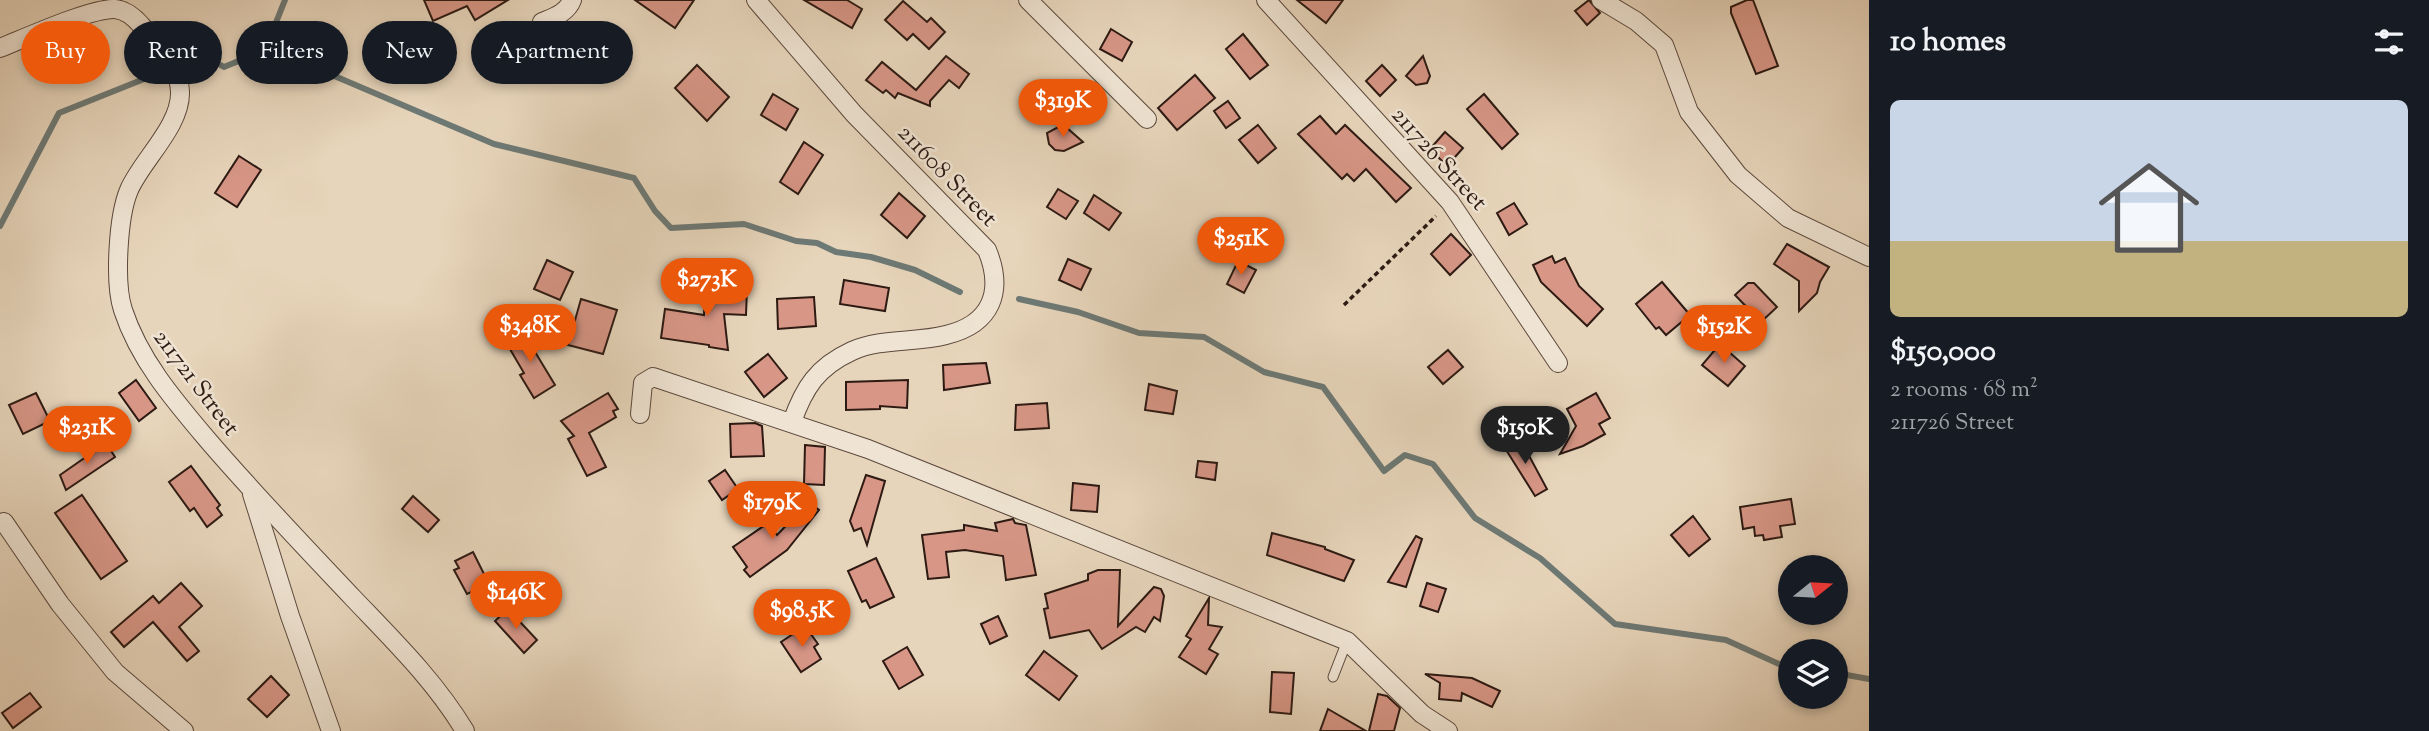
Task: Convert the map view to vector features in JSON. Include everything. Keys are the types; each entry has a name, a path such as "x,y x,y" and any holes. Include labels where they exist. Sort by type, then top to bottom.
{"street":[{"path":"544,21 560,14 570,6 572,0"},
{"name":"211608 Street","path":"756,0 855,114 987,250 995,268 996,282 992,303 971,324 947,335 865,347 839,358 820,371 803,392 792,422"},
{"path":"1028,0 1147,119"},
{"name":"211726 Street","path":"1266,0 1450,202 1558,363"},
{"path":"1601,0 1636,21 1664,45 1689,112 1738,175 1788,218 1869,257"},
{"name":"211721 Street","path":"0,48 62,23 111,9 133,16 173,68 181,92 180,103 172,121 129,191 120,236 118,272 121,306 142,354 178,405 251,491 435,688 465,731"},
{"path":"640,414 643,383 653,377 881,454 1347,641 1422,714 1448,731"},
{"path":"251,491 294,628 331,731"},
{"path":"4,522 60,604 115,672 184,731"}],"lane":[{"path":"1332,677 1347,641"}],"path":[{"path":"1344,305 1450,202"}],"building":[{"path":"424,0 508,0 475,20 467,6 433,21"},
{"path":"635,0 694,0 675,28"},
{"path":"804,0 847,0 862,9 852,28"},
{"path":"1297,0 1343,0 1326,23"},
{"path":"1589,0 1600,13 1587,25 1575,11"},
{"path":"1753,0 1778,66 1756,74 1731,13 1731,7"},
{"path":"903,1 927,22 931,18 945,32 929,49 913,34 907,40 885,20"},
{"path":"1111,29 1132,42 1122,61 1100,49"},
{"path":"1243,34 1268,65 1250,79 1226,49"},
{"path":"946,56 969,74 959,88 949,80 930,101 930,106 898,93 895,98 866,80 882,62 916,90"},
{"path":"1423,56 1430,76 1427,83 1416,85 1406,76"},
{"path":"697,65 729,97 707,121 675,88"},
{"path":"1382,65 1396,80 1380,96 1366,81"},
{"path":"1195,75 1215,98 1177,130 1158,108"},
{"path":"773,94 798,109 786,130 761,115"},
{"path":"1484,94 1518,134 1502,149 1467,109"},
{"path":"1228,101 1240,118 1226,128 1214,111"},
{"path":"1320,116 1336,134 1345,125 1411,188 1396,202 1366,169 1354,181 1347,174 1342,179 1298,134"},
{"path":"1258,125 1276,148 1258,163 1239,140"},
{"path":"1060,126 1067,128 1083,142 1064,151 1055,150 1049,144 1047,133"},
{"path":"1445,132 1463,148 1447,166 1430,149"},
{"path":"804,142 823,155 798,194 780,182"},
{"path":"239,156 261,170 237,207 215,193"},
{"path":"1058,189 1078,201 1066,219 1047,207"},
{"path":"899,193 925,216 907,238 881,215"},
{"path":"1094,195 1121,213 1109,230 1084,213"},
{"path":"1514,203 1527,224 1509,235 1497,213"},
{"path":"1451,234 1471,255 1450,275 1431,254"},
{"path":"1787,244 1829,267 1817,293 1799,311 1799,281 1774,264"},
{"path":"1552,256 1555,263 1565,258 1579,286 1603,309 1587,326 1541,282 1533,265"},
{"path":"1068,259 1091,269 1081,290 1059,280"},
{"path":"547,260 573,272 560,300 534,289"},
{"path":"1238,261 1256,270 1244,293 1227,284"},
{"path":"844,280 889,288 885,311 840,304"},
{"path":"1662,282 1690,315 1666,335 1659,327 1656,329 1636,304"},
{"path":"1748,283 1754,283 1777,307 1761,322 1735,295"},
{"path":"705,287 747,288 746,315 724,314 728,350 661,338 665,309 704,315"},
{"path":"814,297 816,326 778,329 777,299"},
{"path":"581,299 617,310 603,354 568,345"},
{"path":"516,332 523,332 555,385 534,398 520,375 524,373 504,339"},
{"path":"1720,344 1745,366 1728,386 1702,365"},
{"path":"1448,350 1463,367 1443,384 1428,367"},
{"path":"768,354 787,378 764,397 745,372"},
{"path":"986,363 990,383 944,390 943,365"},
{"path":"136,380 156,408 139,421 119,393"},
{"path":"908,380 907,408 880,406 880,409 846,410 846,382"},
{"path":"1149,384 1177,391 1173,414 1145,410"},
{"path":"36,393 50,421 23,434 9,405"},
{"path":"608,393 618,409 613,411 616,417 589,433 606,467 587,476 568,439 574,436 561,421"},
{"path":"1596,393 1610,418 1599,424 1605,434 1560,454 1576,426 1567,409"},
{"path":"1047,403 1049,428 1015,430 1016,405"},
{"path":"755,423 762,426 764,456 731,457 730,424"},
{"path":"1519,437 1547,489 1535,496 1503,445"},
{"path":"106,443 115,457 66,490 60,475"},
{"path":"805,445 825,447 824,485 804,484"},
{"path":"1198,461 1217,463 1215,480 1196,477"},
{"path":"191,466 220,505 217,508 222,515 207,527 194,508 190,511 169,482"},
{"path":"725,470 738,489 722,500 709,481"},
{"path":"866,475 885,481 867,545 861,528 854,531 850,521"},
{"path":"1073,483 1099,486 1097,512 1071,510"},
{"path":"82,495 127,561 101,579 55,513"},
{"path":"413,496 439,520 428,532 402,509"},
{"path":"1791,499 1795,524 1780,526 1782,537 1764,540 1763,535 1755,536 1754,527 1743,529 1740,507"},
{"path":"809,502 819,510 787,550 750,577 744,570 747,567 733,547 768,523 777,535"},
{"path":"1693,516 1710,539 1689,556 1671,535"},
{"path":"1013,519 1015,523 1026,525 1036,575 1006,580 1003,556 965,550 946,552 949,577 928,579 922,535 964,530 964,525 997,531 995,523"},
{"path":"1272,533 1325,547 1354,560 1344,581 1267,555"},
{"path":"1416,536 1422,539 1406,587 1388,582"},
{"path":"473,552 486,578 479,581 482,587 467,594 454,570 459,568 455,561"},
{"path":"876,558 894,597 870,608 866,600 862,602 848,571"},
{"path":"1098,570 1120,570 1118,626 1154,587 1161,589 1164,596 1160,621 1154,617 1145,632 1136,627 1102,649 1089,630 1050,638 1044,609 1048,608 1045,594 1088,580 1088,574"},
{"path":"181,583 202,606 179,627 199,651 187,661 153,622 124,647 111,632 153,596 159,603"},
{"path":"1427,583 1446,589 1438,612 1420,606"},
{"path":"1209,598 1208,625 1222,627 1209,649 1218,654 1206,674 1179,657 1191,639 1186,636"},
{"path":"508,609 537,640 524,653 495,621"},
{"path":"998,616 1007,636 990,644 981,624"},
{"path":"805,626 818,644 814,647 821,659 801,672 781,642"},
{"path":"907,647 923,675 899,689 883,661"},
{"path":"1044,651 1077,676 1059,700 1026,675"},
{"path":"1272,672 1294,673 1291,714 1270,712"},
{"path":"1425,674 1472,678 1500,691 1492,707 1462,693 1461,701 1439,699 1440,683"},
{"path":"271,676 289,695 267,717 248,699"},
{"path":"30,693 41,707 13,728 2,713"},
{"path":"1378,694 1387,696 1400,708 1394,731 1369,731"},
{"path":"1328,709 1366,731 1320,731"}],"waterway":[{"path":"277,21 285,0"},
{"path":"222,66 265,50 318,69 494,144 634,178 655,211 671,228 744,224 796,241 817,243 836,252 871,257 915,270 960,292"},
{"path":"0,226 59,113 132,84"},
{"path":"1019,299 1078,312 1139,333 1204,337 1264,372 1323,387 1384,471 1405,455 1433,464 1475,518 1540,558 1615,624 1726,640 1778,664"},
{"path":"1848,675 1869,679"}]}
